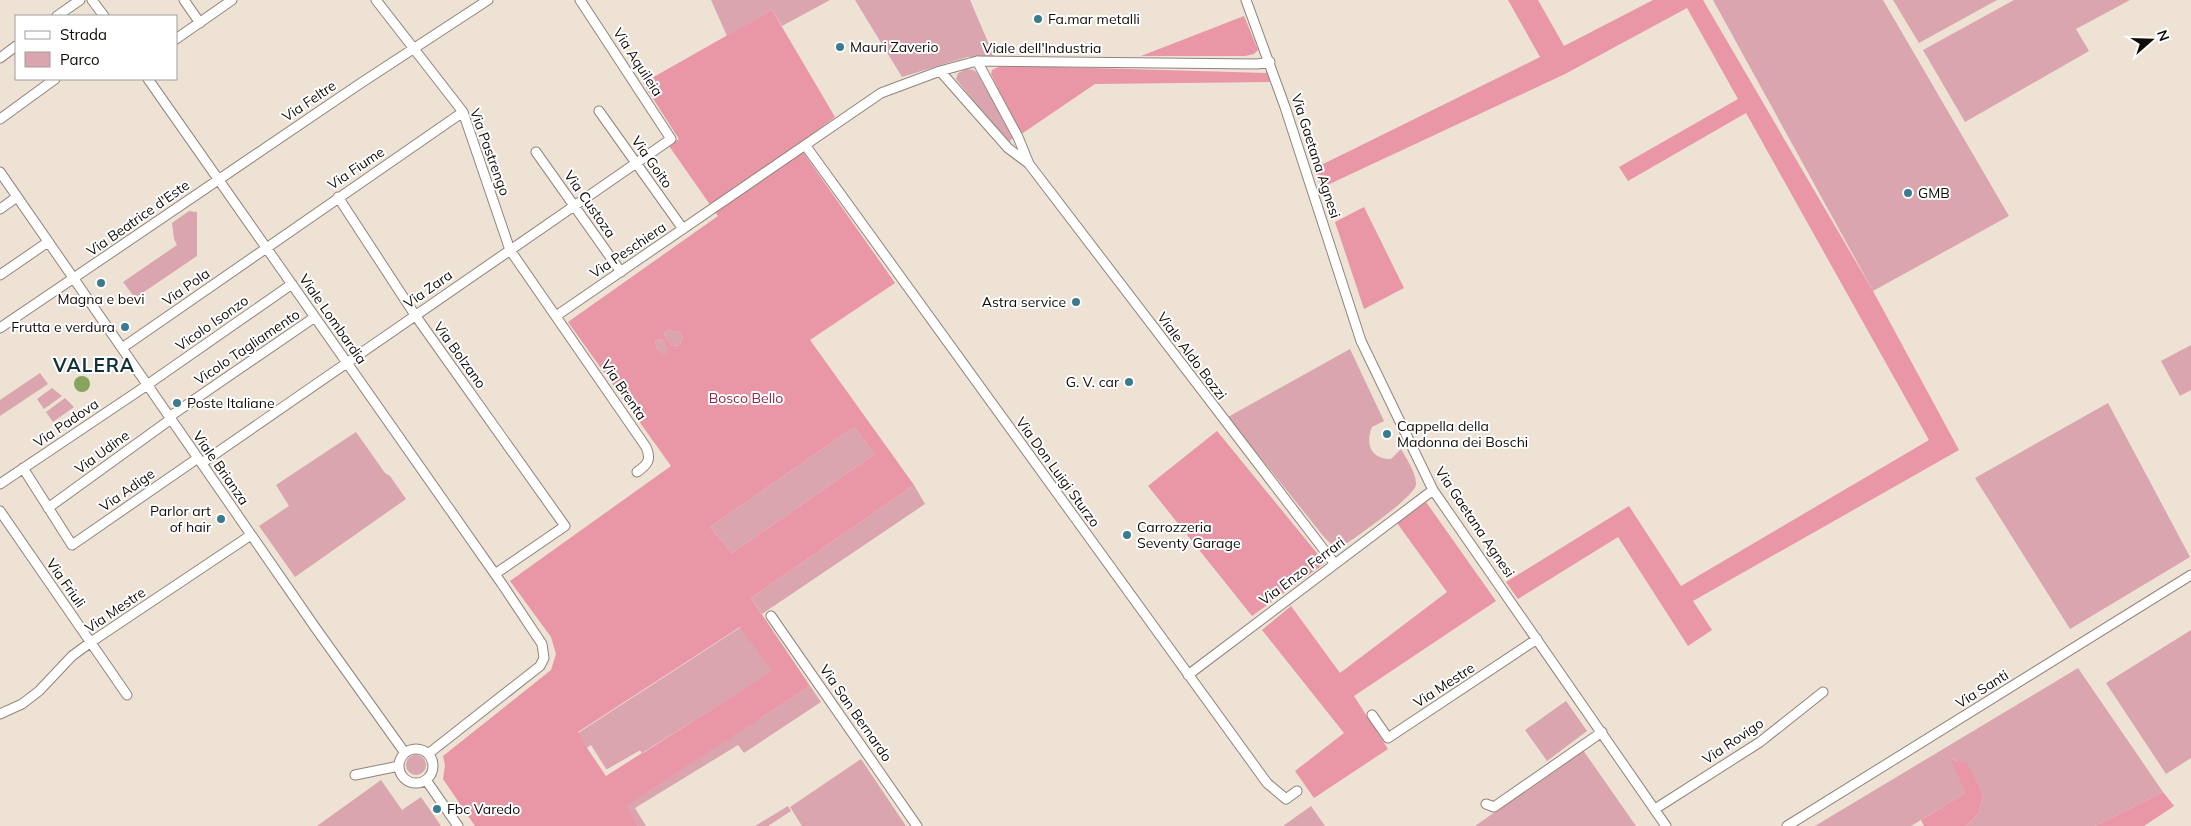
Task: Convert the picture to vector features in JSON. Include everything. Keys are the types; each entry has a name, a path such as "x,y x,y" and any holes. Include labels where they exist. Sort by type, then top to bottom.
{"street":[{"path":"58,15 80,0"},
{"path":"92,0 103,15"},
{"path":"184,0 200,23"},
{"path":"178,38 232,0"},
{"name":"Via Pastrengo","path":"376,0 463,112 510,250 559,319"},
{"name":"Via Feltre","path":"219,179 414,47 488,0"},
{"name":"Via Aquileia","path":"580,0 671,139"},
{"name":"Via Gaetana Agnesi","path":"1246,0 1270,62 1361,341 1433,490 1666,826"},
{"path":"0,58 15,47"},
{"name":"Viale dell'Industria","path":"805,145 880,93 940,71 977,61 1257,64 1270,62"},
{"name":"Viale Aldo Bozzi","path":"977,61 1018,137 1029,164 1334,563"},
{"name":"Viale Aldo Bozzi","path":"940,71 1008,148 1029,164"},
{"path":"0,119 54,80"},
{"name":"Viale Lombardia","path":"149,80 495,574 539,639 544,650 544,658 540,666 428,754"},
{"name":"Via Goito","path":"599,111 683,229"},
{"name":"Via Fiume","path":"266,247 463,112"},
{"name":"Via Zara","path":"200,461 671,139"},
{"name":"Via Peschiera","path":"559,319 621,272 805,145"},
{"name":"Via Don Luigi Sturzo","path":"805,145 1267,782 1286,799 1297,791"},
{"name":"Via Custoza","path":"536,152 621,272"},
{"name":"Viale Brianza","path":"0,172 72,279 405,753"},
{"name":"Via Beatrice d'Este","path":"0,328 219,179"},
{"path":"0,209 17,197"},
{"name":"Via Bolzano","path":"338,197 415,315 565,526 495,574"},
{"path":"0,275 48,242"},
{"name":"Via Pola","path":"122,348 266,247"},
{"name":"Vicolo Isonzo","path":"147,385 292,284"},
{"name":"Vicolo Tagliamento","path":"170,418 316,317"},
{"name":"Via Brenta","path":"559,319 646,447 650,456 647,465 637,472"},
{"name":"Via Padova","path":"0,484 147,385"},
{"name":"Via Udine","path":"48,508 170,418"},
{"name":"Via Adige","path":"48,508 72,545 200,461"},
{"path":"23,468 48,508"},
{"name":"Via Enzo Ferrari","path":"1188,675 1433,490"},
{"name":"Via Friuli","path":"0,510 127,695"},
{"name":"Via Mestre","path":"0,714 22,704 39,691 72,656 91,642 251,535"},
{"name":"Via Santi","path":"1787,826 2191,575"},
{"name":"Via San Bernardo","path":"771,616 917,826"},
{"name":"Via Mestre","path":"1372,715 1388,738 1538,639"},
{"name":"Via Rovigo","path":"1655,809 1760,742 1823,692"},
{"path":"1486,804 1494,807 1602,732"},
{"path":"419,748 428,754 434,767 430,777 414,783 408,781 400,772 399,766 400,760 405,753 419,748"},
{"path":"354,775 399,766"},
{"path":"426,780 458,826"}],"green space":[{"path":"711,0 830,0 782,26 772,10 727,36"},
{"path":"855,0 970,0 994,56 967,57 902,77"},
{"path":"1508,0 1538,0 1564,46 1653,0 1703,0 1873,291 1959,450 1693,601 1712,630 1688,646 1618,537 1518,599 1506,582 1629,506 1681,586 1929,440 1746,113 1628,181 1619,167 1738,99 1687,8 1565,74 1321,188 1315,168 1540,57"},
{"path":"1713,0 1883,0 2009,216 1873,291"},
{"path":"1893,0 1997,0 1919,43"},
{"path":"2014,0 2130,0 2076,29 2089,51 1965,122 1923,50"},
{"name":"Bosco Bello","path":"772,10 835,117 798,145 895,283 810,340 914,485 751,598 810,686 626,806 638,826 475,826 443,779 445,765 443,756 551,670 556,654 551,637 510,581 671,466 568,322 718,216 669,146 679,139 643,83","holes":["669,330 680,332 683,337 680,345 672,346 664,335","659,339 664,341 668,349 665,354 662,354 657,349 655,342","854,427 875,454 732,553 710,527","740,627 772,671 643,753 640,749 607,769 640,750 642,753 606,776 587,748 591,745 587,747 578,732"]},
{"path":"1244,16 1258,50 1254,54 1245,56 1141,56"},
{"path":"1022,66 1267,73 1270,82 1095,84 1020,135 991,74 992,70 998,67"},
{"path":"967,69 974,70 977,73 1012,133 1013,138 1010,141 1005,140 956,79 958,73"},
{"path":"1364,207 1404,288 1364,309 1335,222"},
{"path":"189,211 197,212 197,256 135,298 123,282 177,245 174,239 172,223"},
{"path":"669,330 680,332 683,337 680,345 672,346 664,335"},
{"path":"659,339 664,341 669,349 662,355 657,349 655,342"},
{"path":"2191,345 2191,390 2180,396 2161,361"},
{"path":"1350,349 1384,421 1372,427 1369,439 1371,449 1379,456 1391,459 1401,449 1413,471 1416,485 1413,491 1395,508 1341,547 1331,544 1324,537 1228,417"},
{"path":"40,373 48,384 0,416 0,400"},
{"path":"52,388 62,396 44,409 37,399"},
{"path":"65,398 74,407 53,422 46,412"},
{"path":"2108,403 2190,557 2070,629 1975,478"},
{"path":"854,427 875,454 732,553 710,527"},
{"path":"1217,431 1325,563 1252,616 1148,486"},
{"path":"356,432 406,499 295,577 259,526 289,506 276,485"},
{"path":"914,485 925,504 762,614 751,598"},
{"path":"1426,502 1496,601 1354,696 1388,749 1314,798 1295,771 1344,733 1262,630 1291,606 1340,673 1447,592 1397,523"},
{"path":"741,627 773,671 642,753 640,750 607,769 591,745 587,747 578,733"},
{"path":"2191,630 2191,758 2166,774 2106,683"},
{"path":"2078,668 2163,792 2095,826 1966,826 1979,813 1983,795 1969,774 1951,757 1965,793 1911,826 1815,826"},
{"path":"810,686 821,702 744,753 738,745 635,808 646,826 638,826 625,806"},
{"path":"1566,701 1587,731 1547,761 1525,730"},
{"path":"1583,750 1636,826 1475,826"},
{"path":"412,755 420,755 426,761 426,769 420,775 412,775 406,769 406,761"},
{"path":"1950,757 1958,762 1966,762 1983,795 1979,813 1966,826 1924,826 1921,820 1965,793"},
{"path":"861,759 906,826 802,826 790,807"},
{"path":"381,780 402,810 421,797 441,826 317,826"},
{"path":"2163,792 2174,806 2144,826 2095,826"},
{"path":"788,806 791,811 768,826 755,826"},
{"path":"1311,806 1325,826 1283,826"}],"shaded area":[{"path":"82,376 88,378 90,384 88,390 82,392 76,390 74,384 76,378"}],"place":[{"name":"Fa.mar metalli","path":"1038,19"},
{"name":"Mauri Zaverio","path":"840,47"},
{"name":"GMB","path":"1908,193"},
{"name":"Magna e bevi","path":"101,283"},
{"name":"Astra service","path":"1076,302"},
{"name":"Frutta e verdura","path":"125,327"},
{"name":"G. V. car","path":"1129,382"},
{"name":"Poste Italiane","path":"177,403"},
{"name":"Cappella della Madonna dei Boschi","path":"1387,434"},
{"name":"Parlor art of hair","path":"221,519"},
{"name":"Carrozzeria Seventy Garage","path":"1127,535"},
{"name":"Fbc Varedo","path":"437,809"}],"district":[{"name":"VALERA","path":"94,365"}]}
